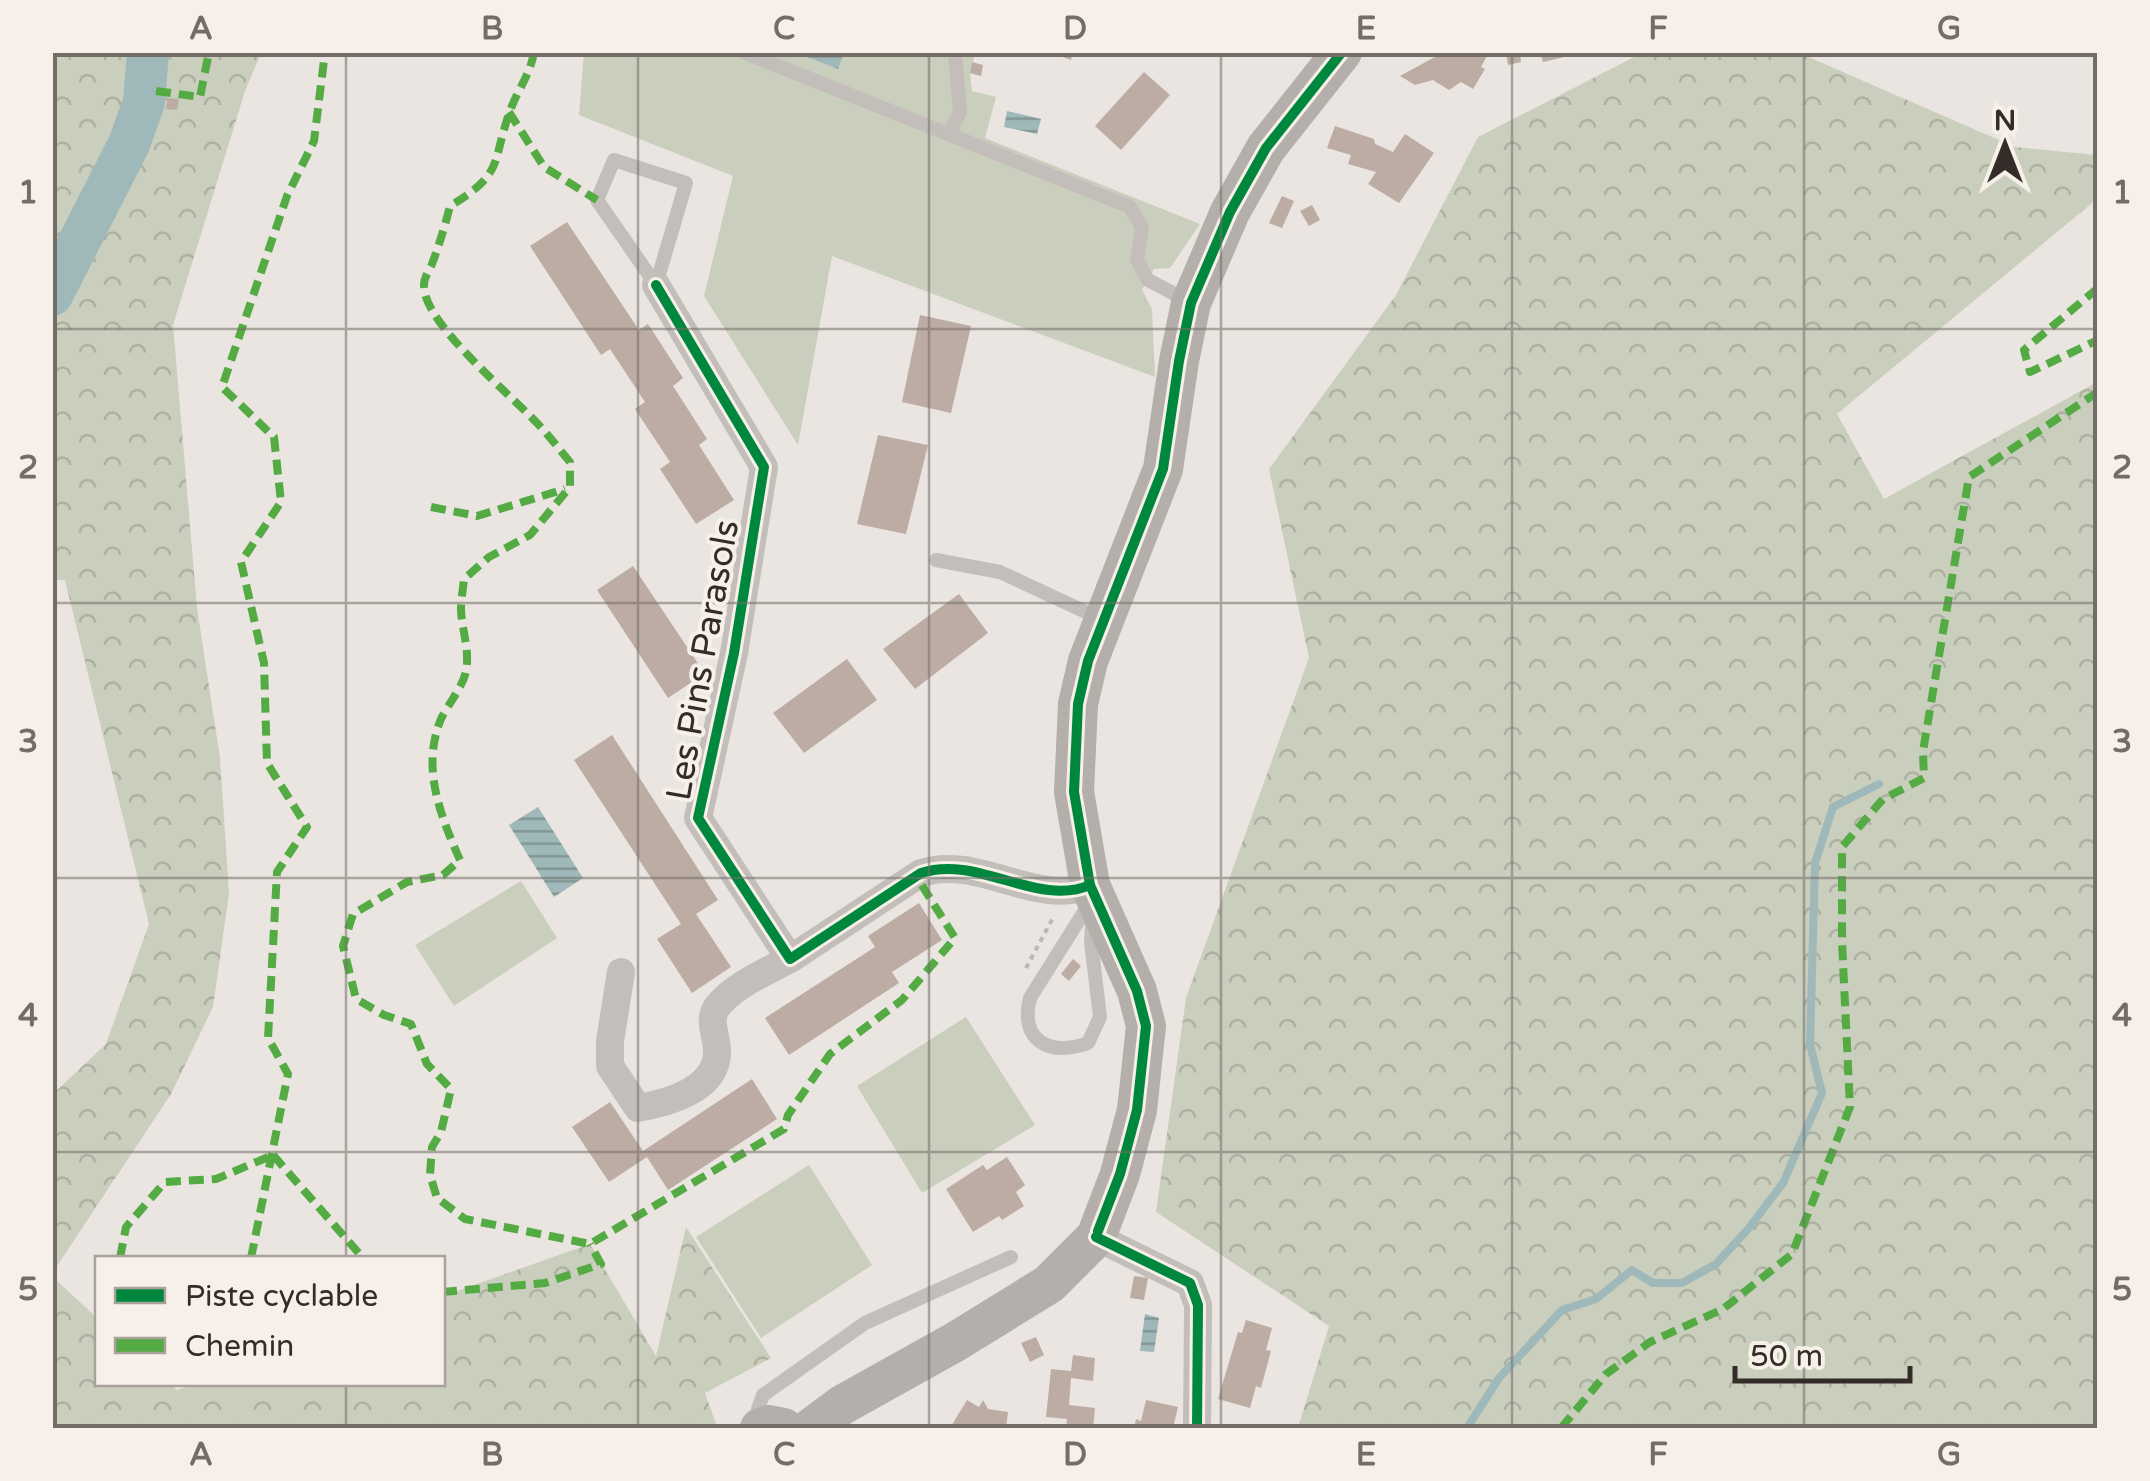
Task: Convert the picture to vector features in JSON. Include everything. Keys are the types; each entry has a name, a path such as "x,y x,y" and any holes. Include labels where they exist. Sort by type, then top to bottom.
{"main road":[{"path":"811,1428 842,1405 1049,1284 1096,1236 1120,1174 1138,1110 1146,1026 1137,991 1092,890 1074,792 1074,740 1088,661 1163,469 1191,303 1230,212 1266,148 1342,52"},
{"path":"1308,93 1362,52"},
{"path":"761,1428 784,1428"}],"street":[{"name":"Les Pins Parasols","path":"656,285 764,467 734,653 698,818 790,958"},
{"path":"621,972 610,1066 638,1108 668,1102 702,1083 718,1056 712,1018 718,1006 748,981 922,872 939,867 967,869 1065,891 1092,890"},
{"path":"1096,1236 1190,1283 1198,1305 1197,1428"}],"lane":[{"path":"743,52 1130,207 1142,227 1138,260 1148,280 1191,303"},
{"path":"949,134 960,112 956,52"},
{"name":"Les Pins Parasols","path":"614,160 686,183 656,285 597,200 614,160"},
{"path":"936,560 1000,572 1104,620"},
{"path":"1092,890 1092,942 1100,1018 1088,1043 1056,1049 1030,1032 1025,1016 1030,998 1092,890"},
{"path":"761,1428 758,1408 764,1395 777,1383 865,1323 1011,1257"}],"green space":[{"path":"1797,52 2015,147 2097,155 2097,199 1837,414 1884,499 2097,382 2097,1428 1298,1428 1329,1326 1156,1212 1186,998 1309,658 1269,469 1396,295 1478,137 1642,53"},
{"path":"53,53 261,53 245,91 173,325 197,608 220,758 229,893 213,1007 171,1094 53,1272 53,1094 106,1044 149,924 65,580 53,580"},
{"path":"584,53 975,53 970,73 972,91 996,97 985,138 1200,224 1170,268 1154,269 1142,290 1152,309 1155,377 832,256 798,445 704,296 733,176 579,115"},
{"path":"521,881 557,938 454,1006 415,945"},
{"path":"966,1017 1035,1125 922,1193 857,1086"},
{"path":"809,1165 872,1265 761,1338 696,1237"},
{"path":"686,1227 771,1358 705,1393 716,1424 703,1428 53,1428 53,1277 95,1316 95,1386 172,1386 177,1390 189,1386 445,1386 445,1295 590,1244 656,1356"}],"water":[{"path":"844,52 838,69 797,53"},
{"path":"1007,111 1041,119 1037,134 1004,127"},
{"path":"538,807 583,878 554,897 509,825"},
{"path":"1145,1314 1159,1318 1154,1352 1140,1351"}],"building":[{"path":"1049,52 1073,52 1071,60"},
{"path":"1444,52 1489,52 1481,67 1485,69 1473,89 1461,82 1449,90 1433,80 1415,85 1400,76"},
{"path":"1506,52 1520,52 1521,62 1508,65"},
{"path":"1540,52 1577,52 1577,54 1543,62"},
{"path":"972,62 983,65 981,76 970,73"},
{"path":"1144,72 1170,95 1121,150 1095,126"},
{"path":"168,98 179,99 177,110 166,109"},
{"path":"1335,126 1374,139 1375,144 1393,152 1405,134 1434,153 1399,203 1368,184 1376,172 1348,164 1351,155 1327,148"},
{"path":"1282,196 1294,201 1282,228 1269,223"},
{"path":"1312,205 1320,220 1309,226 1300,211"},
{"path":"567,222 639,330 648,324 683,378 673,386 707,439 699,445 734,500 696,524 660,469 670,462 635,409 645,402 610,349 601,355 530,246"},
{"path":"920,315 971,326 951,413 902,402"},
{"path":"878,435 928,445 906,534 857,524"},
{"path":"633,566 705,674 705,678 698,678 668,698 597,590"},
{"path":"959,594 988,633 915,689 883,649"},
{"path":"847,659 877,700 804,753 773,713"},
{"path":"612,735 718,900 696,914 731,967 692,993 657,939 681,924 574,760"},
{"path":"919,903 942,940 892,972 899,983 789,1055 765,1018 875,947 868,936"},
{"path":"1073,959 1081,966 1069,981 1061,974"},
{"path":"752,1079 777,1119 668,1190 647,1157 609,1182 572,1127 610,1102 643,1151"},
{"path":"1007,1157 1025,1185 1016,1192 1024,1206 973,1232 946,1189 983,1165 987,1170"},
{"path":"1134,1276 1148,1278 1144,1300 1130,1298"},
{"path":"1246,1320 1272,1328 1266,1350 1271,1351 1261,1388 1256,1386 1250,1408 1218,1399 1238,1332 1242,1333"},
{"path":"1036,1337 1044,1355 1030,1362 1021,1343"},
{"path":"1073,1355 1095,1358 1093,1381 1071,1378 1069,1405 1095,1408 1093,1428 1066,1428 1067,1419 1046,1417 1051,1369 1071,1371"},
{"path":"967,1400 979,1407 983,1400 988,1409 1008,1412 1006,1428 950,1428"},
{"path":"1146,1400 1178,1407 1173,1428 1134,1428 1136,1419 1141,1421"}],"waterway":[{"path":"52,295 129,144 144,102 148,52"},
{"path":"1467,1428 1499,1378 1562,1310 1596,1299 1632,1270 1653,1283 1682,1283 1716,1264 1783,1183 1822,1093 1810,1045 1815,863 1833,807 1879,784"}],"marked path":[{"path":"156,91 200,97 209,52"},
{"path":"251,1256 288,1074 268,1038 277,872 307,827 267,763 264,663 241,562 281,502 274,437 222,387 287,196 314,141 325,52"},
{"path":"534,52 510,111 494,166 480,185 450,206 424,285 427,300 452,337 570,462 570,487 530,535 489,557 464,579 461,610 466,671 441,719 433,755 440,808 460,860 443,875 407,882 353,914 343,946 356,999 411,1024 427,1064 451,1089 441,1132 432,1147 430,1175 437,1198 465,1219 590,1244 784,1129 788,1115 830,1054 902,1000 955,938 916,876"},
{"path":"509,112 544,167 597,200"},
{"path":"2098,288 2024,350 2030,372 2098,340"},
{"path":"1561,1428 1606,1374 1650,1342 1723,1309 1792,1254 1850,1107 1842,847 1883,799 1924,778 1923,751 1969,477 2098,392"},
{"path":"431,507 477,516 565,489"},
{"path":"273,1155 361,1256"},
{"path":"120,1256 126,1227 165,1182 216,1179 273,1155"},
{"path":"445,1292 545,1283 601,1264 590,1244"}],"cycle path":[{"path":"1098,1231 1120,1174 1137,1110 1146,1026 1137,991 1090,885 1074,792 1078,704 1088,661 1163,469 1191,303 1230,212 1266,148 1342,52"},
{"path":"656,285 764,467 734,653 698,818 790,959 921,873 964,870 1050,890 1090,885"},
{"path":"1096,1237 1190,1283 1198,1305 1197,1428"}]}
